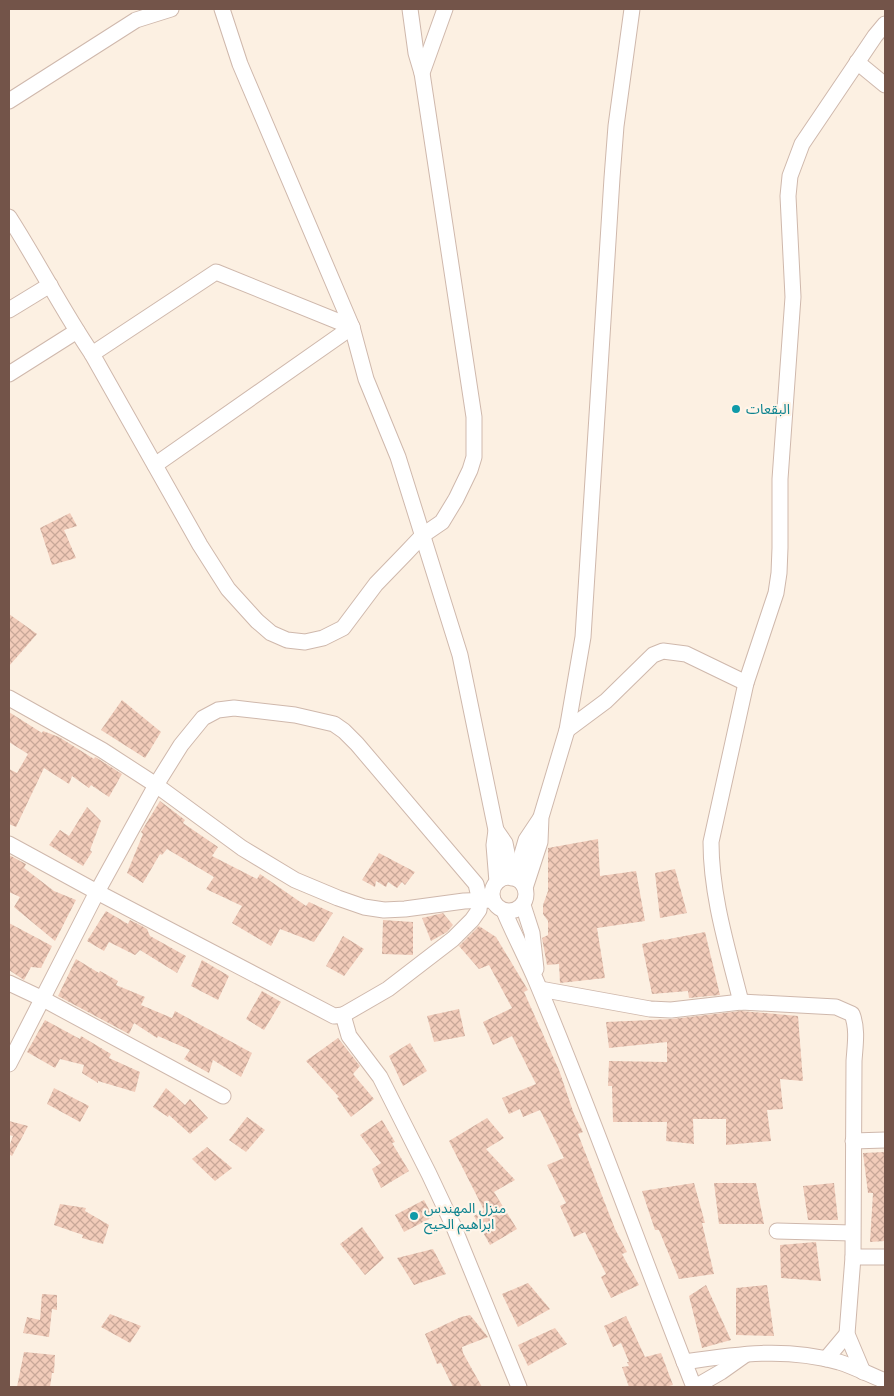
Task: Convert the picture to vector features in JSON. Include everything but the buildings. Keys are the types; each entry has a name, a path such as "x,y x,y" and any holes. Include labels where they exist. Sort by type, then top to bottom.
{"street":[{"path":"9,101 136,20 171,9"},
{"path":"222,9 240,64 352,327 366,380 398,457 423,536 460,655 496,830 494,845 497,882"},
{"path":"9,218 32,252 200,546 228,589 257,621 271,633 287,640 305,642 323,638 343,628 376,584 423,536 442,522 456,499 474,457 474,417 422,73 416,53 410,9"},
{"path":"422,73 445,9"},
{"path":"517,881 526,840 541,817 566,730 583,637 616,126 632,9"},
{"path":"741,1002 722,927 711,861 711,842 746,683 776,593 779,573 780,479 793,297 788,196 790,176 802,144 885,24"},
{"path":"857,62 885,85"},
{"path":"92,354 216,272 352,327"},
{"path":"9,310 50,285"},
{"path":"155,465 352,327"},
{"path":"9,374 77,331"},
{"path":"566,730 606,701 653,655 663,651 686,654 746,683"},
{"path":"9,698 102,750 156,785 242,848 295,880 338,898 364,907 384,910 405,910 486,901 504,911 514,911 523,905"},
{"path":"9,1064 97,892 156,785 181,745 203,718 218,710 248,708 295,715 334,724 344,731 476,884 486,901"},
{"path":"496,830 505,843 517,881 526,895 523,905 532,933 538,985"},
{"path":"9,844 334,1016 343,1015 388,989 452,939 472,920 497,882 504,878 517,881"},
{"path":"504,911 538,985 617,1183 694,1387 721,1372 748,1353"},
{"path":"9,982 223,1096"},
{"path":"538,985 650,1009 671,1010 741,1002 836,1008 852,1014 855,1020 856,1031 853,1141 853,1257 847,1334 862,1372"},
{"path":"343,1015 349,1036 380,1077 429,1174 453,1226 518,1387"},
{"path":"853,1141 885,1140"},
{"path":"777,1231 852,1233"},
{"path":"853,1257 885,1257"},
{"path":"826,1359 847,1334"},
{"path":"684,1362 748,1353 788,1353 841,1363 885,1381"}],"place":[{"name":"البقعات","path":"736,409"},
{"name":"منزل المهندس ابراهيم الحيح","path":"414,1216"}]}
